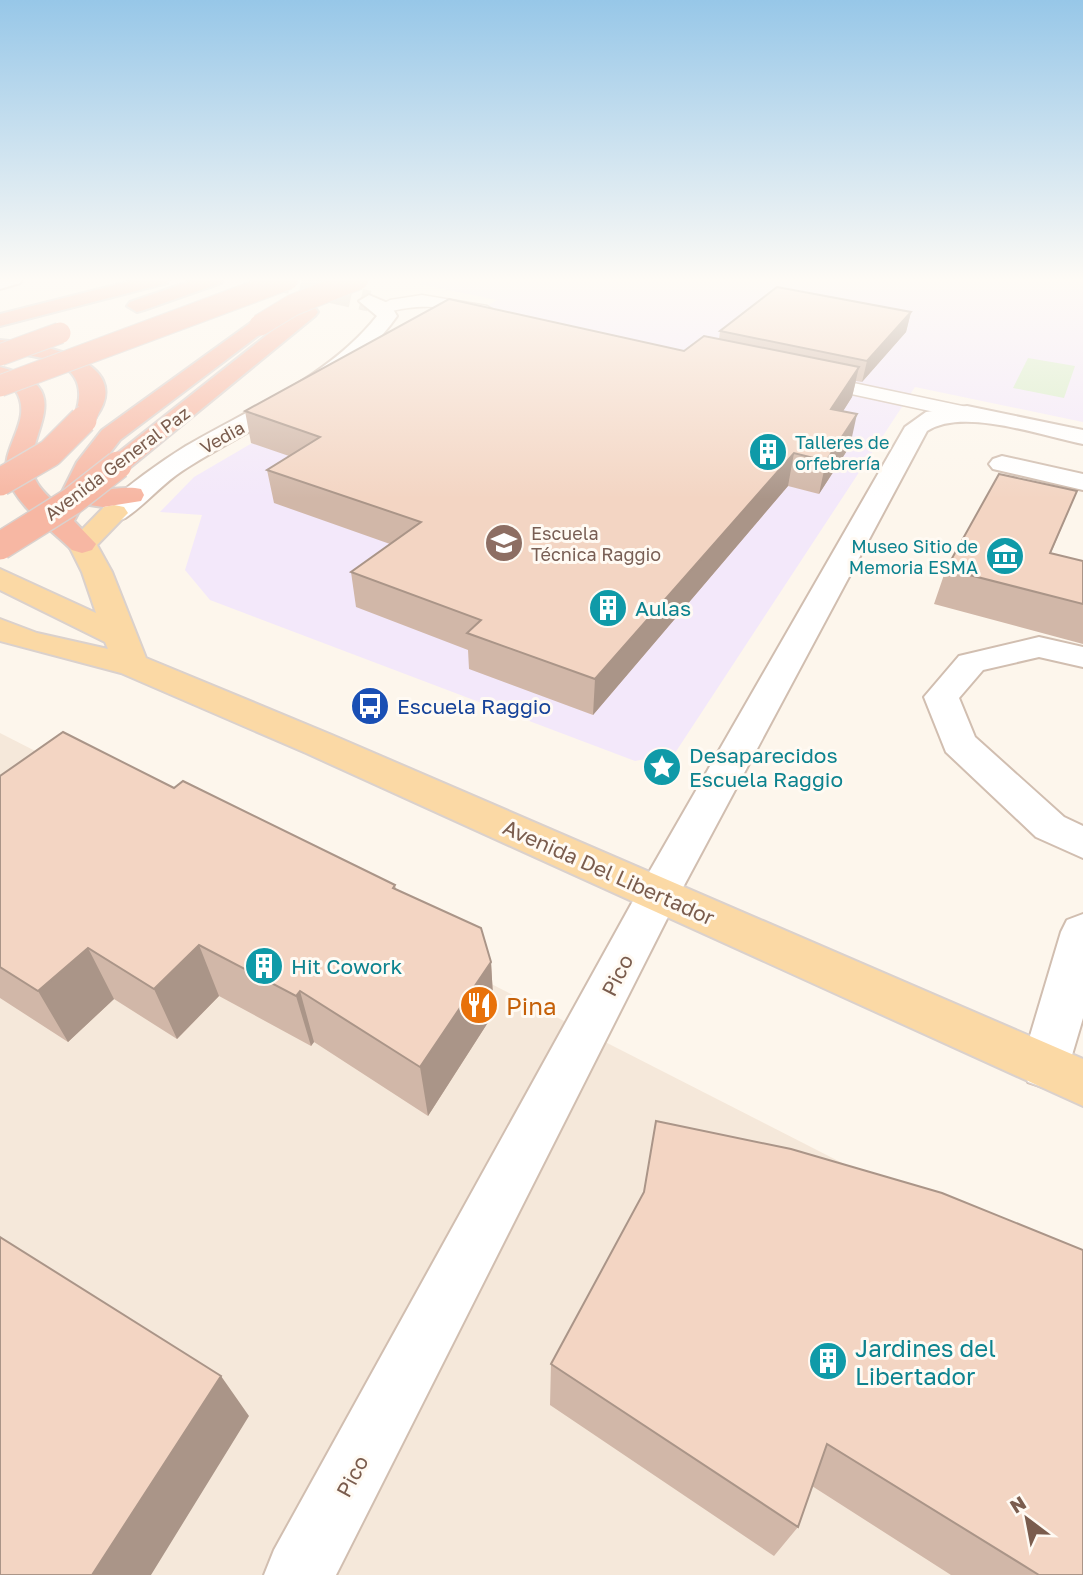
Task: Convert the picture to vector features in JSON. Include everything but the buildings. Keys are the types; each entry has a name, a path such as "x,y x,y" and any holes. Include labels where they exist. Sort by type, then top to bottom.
{"highway":[{"path":"0,482 54,450 81,426 95,394 94,385 86,371 58,356 24,352"},
{"path":"0,386 90,352"},
{"path":"65,527 73,494 95,454 111,435 223,352"},
{"name":"Avenida General Paz","path":"0,546 65,527 118,465 258,352"},
{"path":"0,374 13,378 29,391 34,416 19,470 26,487 65,527"},
{"path":"0,522 118,465"},
{"path":"73,494 122,504"}],"main road":[{"path":"122,504 65,527 99,576 124,650"},
{"name":"Avenida Del Libertador","path":"0,579 124,650 1065,1074"},
{"name":"Avenida Del Libertador","path":"9,637 124,650"}],"street":[{"name":"Vedia","path":"122,504 172,466 311,384 352,352"},
{"name":"Pico","path":"299,1575 659,893 917,428 928,419 948,413 967,413 1083,437"},
{"path":"1002,464 1083,482"},
{"path":"1083,657 1039,647 971,663 941,697 959,743 1050,827 1083,843"},
{"path":"1065,1074 1083,932"}],"lane":[{"path":"799,378 967,413"}],"shaded area":[{"name":"Escuela Técnica Raggio","path":"407,352 1083,352 1083,422 915,387 675,753 635,761 210,600 185,570 202,515 160,512 194,477"},
{"path":"0,733 1083,1286 1083,1575 0,1575"}],"green space":[{"path":"1028,358 1075,366 1064,398 1013,388"}],"place":[{"name":"Talleres de orfebrería","path":"768,452"},
{"name":"Escuela Técnica Raggio","path":"504,543"},
{"name":"Museo Sitio de Memoria ESMA","path":"1005,556"},
{"name":"Aulas","path":"608,608"},
{"name":"Escuela Raggio","path":"370,706"},
{"name":"Desaparecidos Escuela Raggio","path":"662,767"},
{"name":"Hit Cowork","path":"264,966"},
{"name":"Pina","path":"479,1005"},
{"name":"Jardines del Libertador","path":"828,1361"}]}
